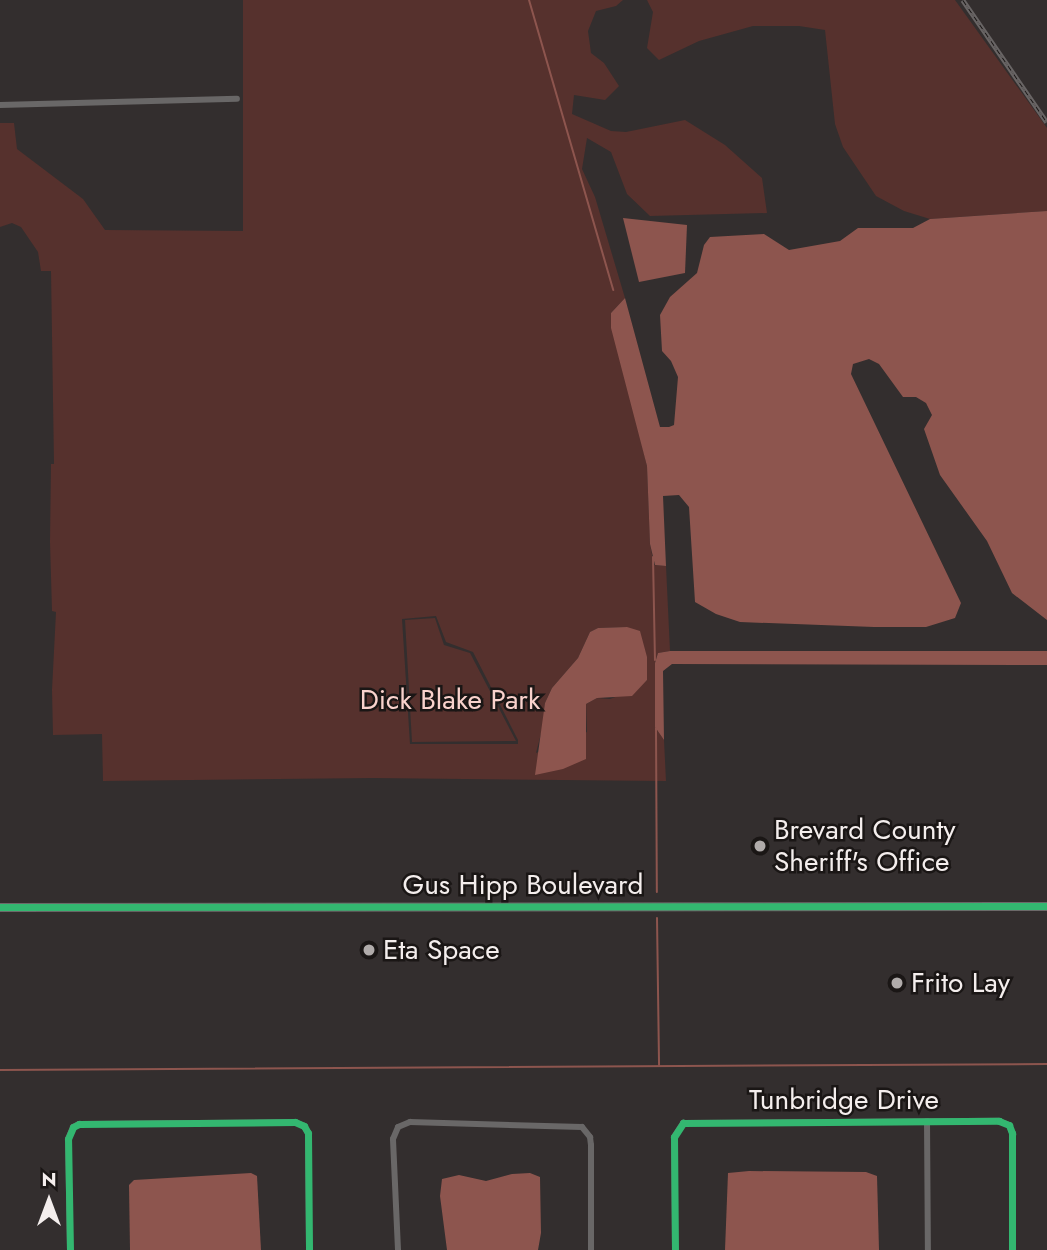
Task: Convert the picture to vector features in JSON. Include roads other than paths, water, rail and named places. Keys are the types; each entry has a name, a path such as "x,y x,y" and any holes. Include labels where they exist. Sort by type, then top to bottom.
{"street":[{"path":"0,105 237,99"},
{"name":"Gus Hipp Boulevard","path":"0,907 1047,906"},
{"path":"927,1121 928,1250"},
{"name":"Tunbridge Drive","path":"675,1250 674,1137 683,1123 927,1121 999,1121 1009,1125 1012,1133 1012,1250"},
{"path":"70,1250 68,1139 73,1128 79,1124 295,1122 304,1126 309,1133 309,1250"},
{"path":"398,1250 393,1139 398,1126 410,1122 582,1127 590,1137 591,1145 591,1250"}],"waterway":[{"path":"529,0 613,290"},
{"path":"653,557 655,660"},
{"path":"656,728 657,892"},
{"path":"657,918 659,1065"},
{"path":"0,1070 1047,1064"}],"railway":[{"path":"963,0 1047,122"}],"place":[{"name":"Brevard County Sheriff's Office","path":"760,846"},
{"name":"Eta Space","path":"369,950"},
{"name":"Frito Lay","path":"897,983"}],"park label":[{"name":"Dick Blake Park","path":"450,700"}]}
